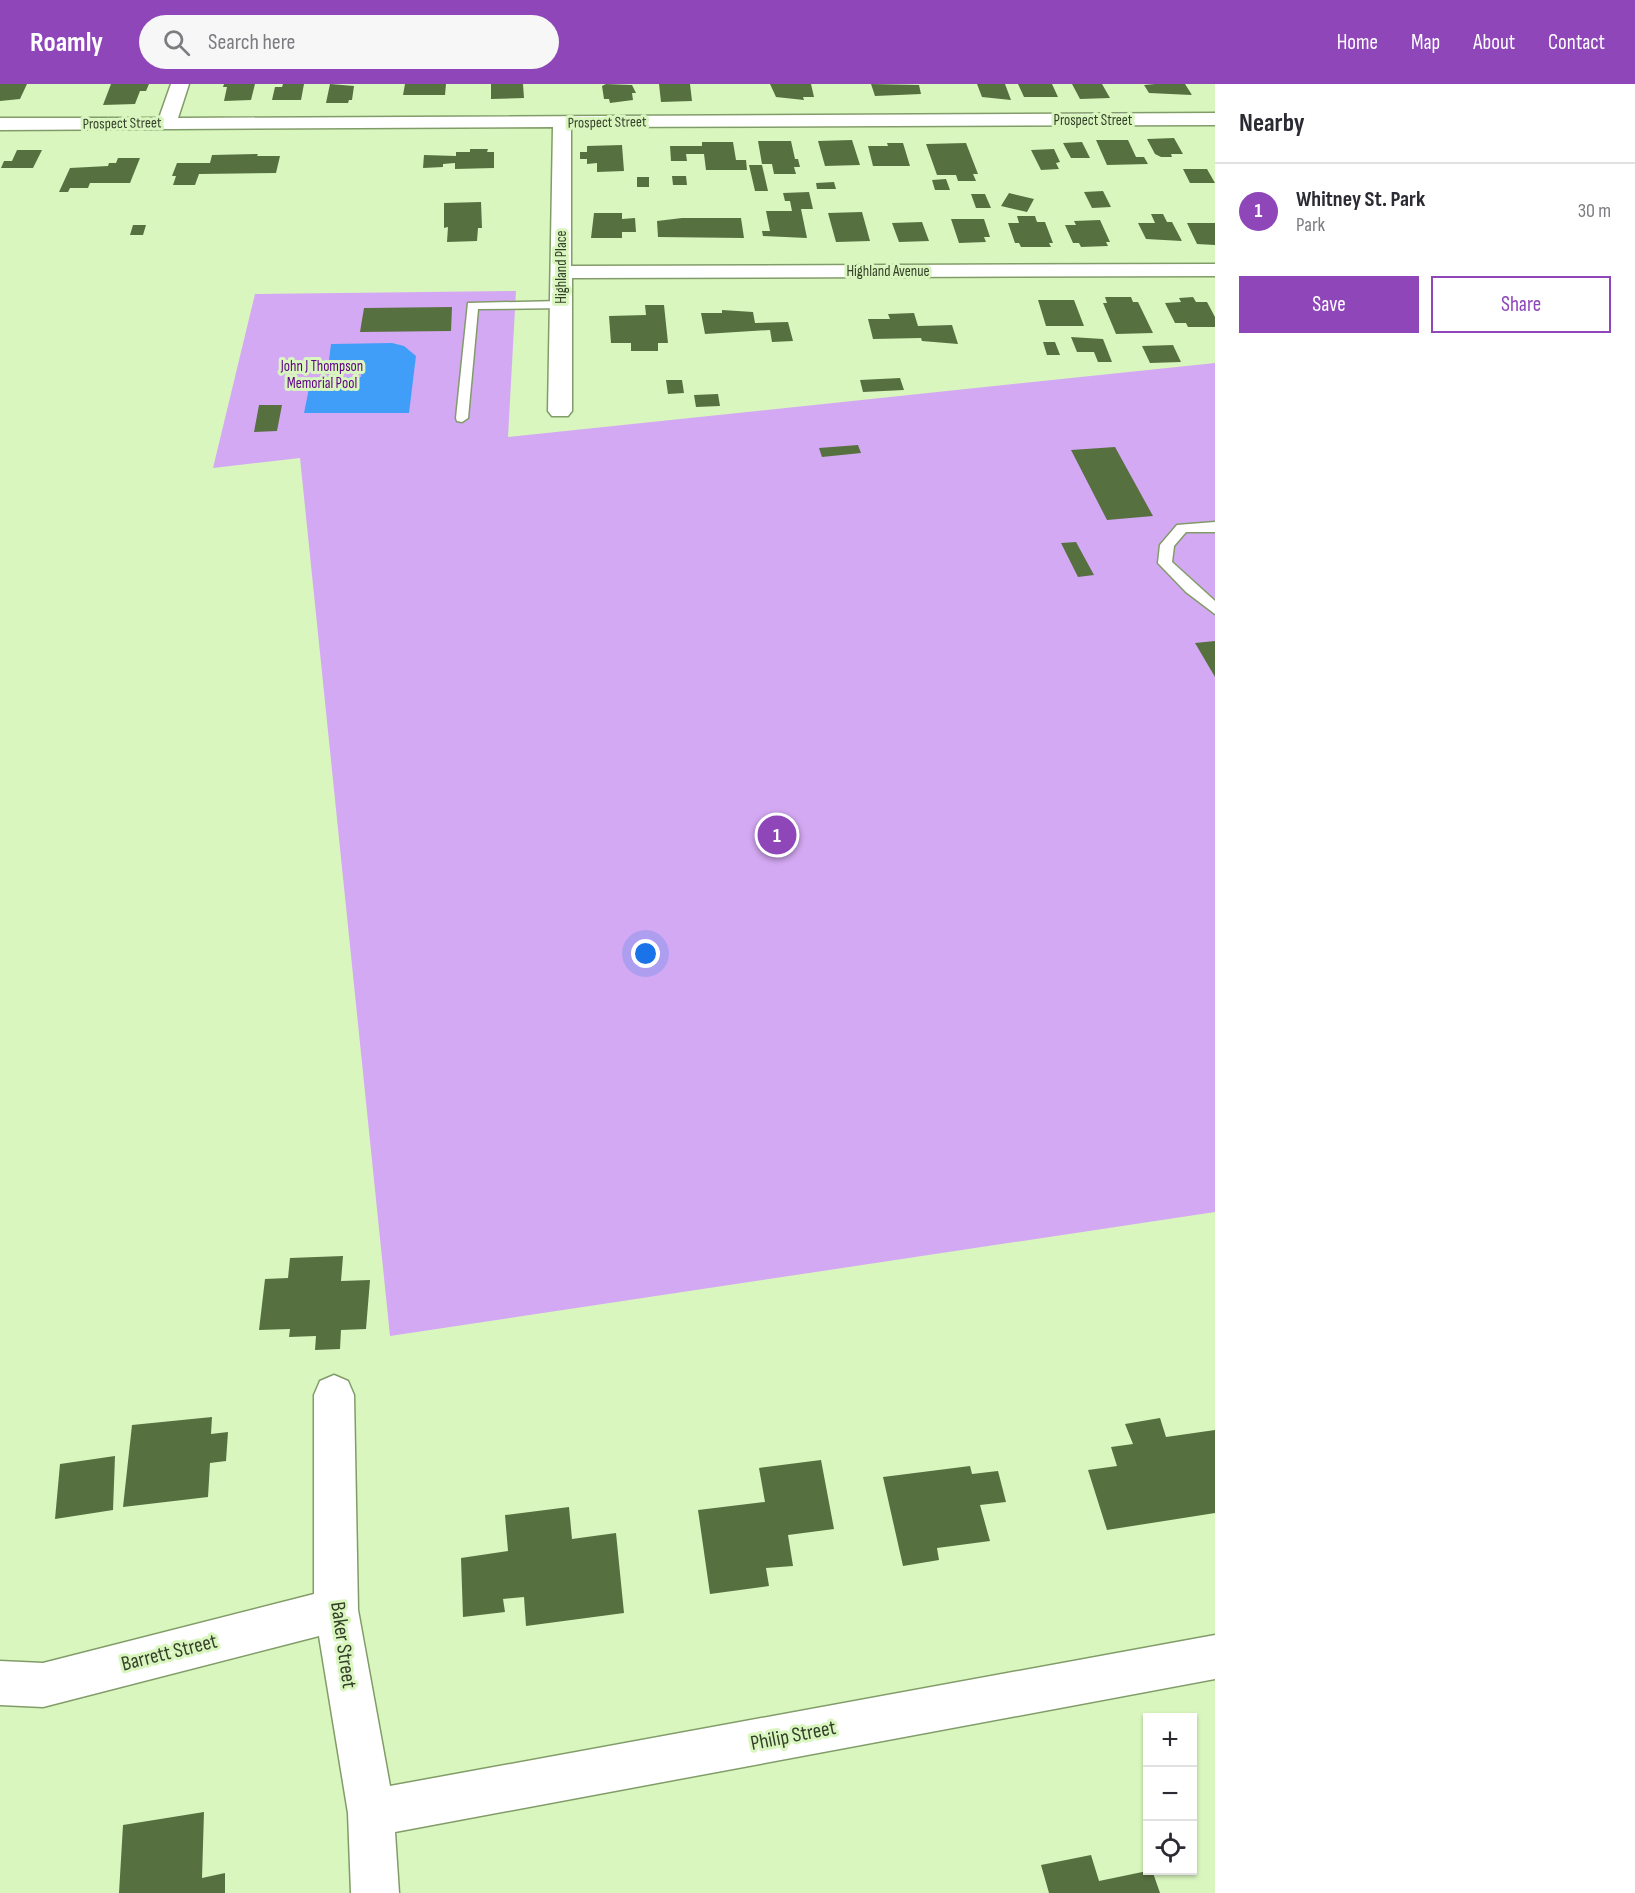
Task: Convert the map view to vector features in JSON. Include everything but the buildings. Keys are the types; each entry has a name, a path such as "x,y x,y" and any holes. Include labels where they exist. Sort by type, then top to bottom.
{"street":[{"path":"166,123 180,84"},
{"name":"Prospect Street","path":"0,124 1215,119"},
{"name":"Highland Place","path":"560,411 562,123"},
{"name":"Highland Avenue","path":"561,272 1215,270"},
{"name":"Baker Street","path":"334,1395 336,1610 371,1813 375,1893"},
{"name":"Barrett Street","path":"0,1683 43,1685 336,1610"},
{"name":"Philip Street","path":"371,1813 1215,1657"}],"lane":[{"path":"462,418 472,306 561,305"},
{"path":"1215,526 1182,528 1167,544 1165,563 1191,590 1215,609"}],"green space":[{"name":"John J Thompson Memorial Pool","path":"516,291 508,437 1215,363 1215,1212 390,1336 300,458 213,468 255,294"}],"water":[{"path":"392,343 404,346 416,356 409,413 304,413 311,378 361,377 364,360 329,360 331,344"}],"place":[{"name":"Whitney St. Park","path":"777,835"}]}
